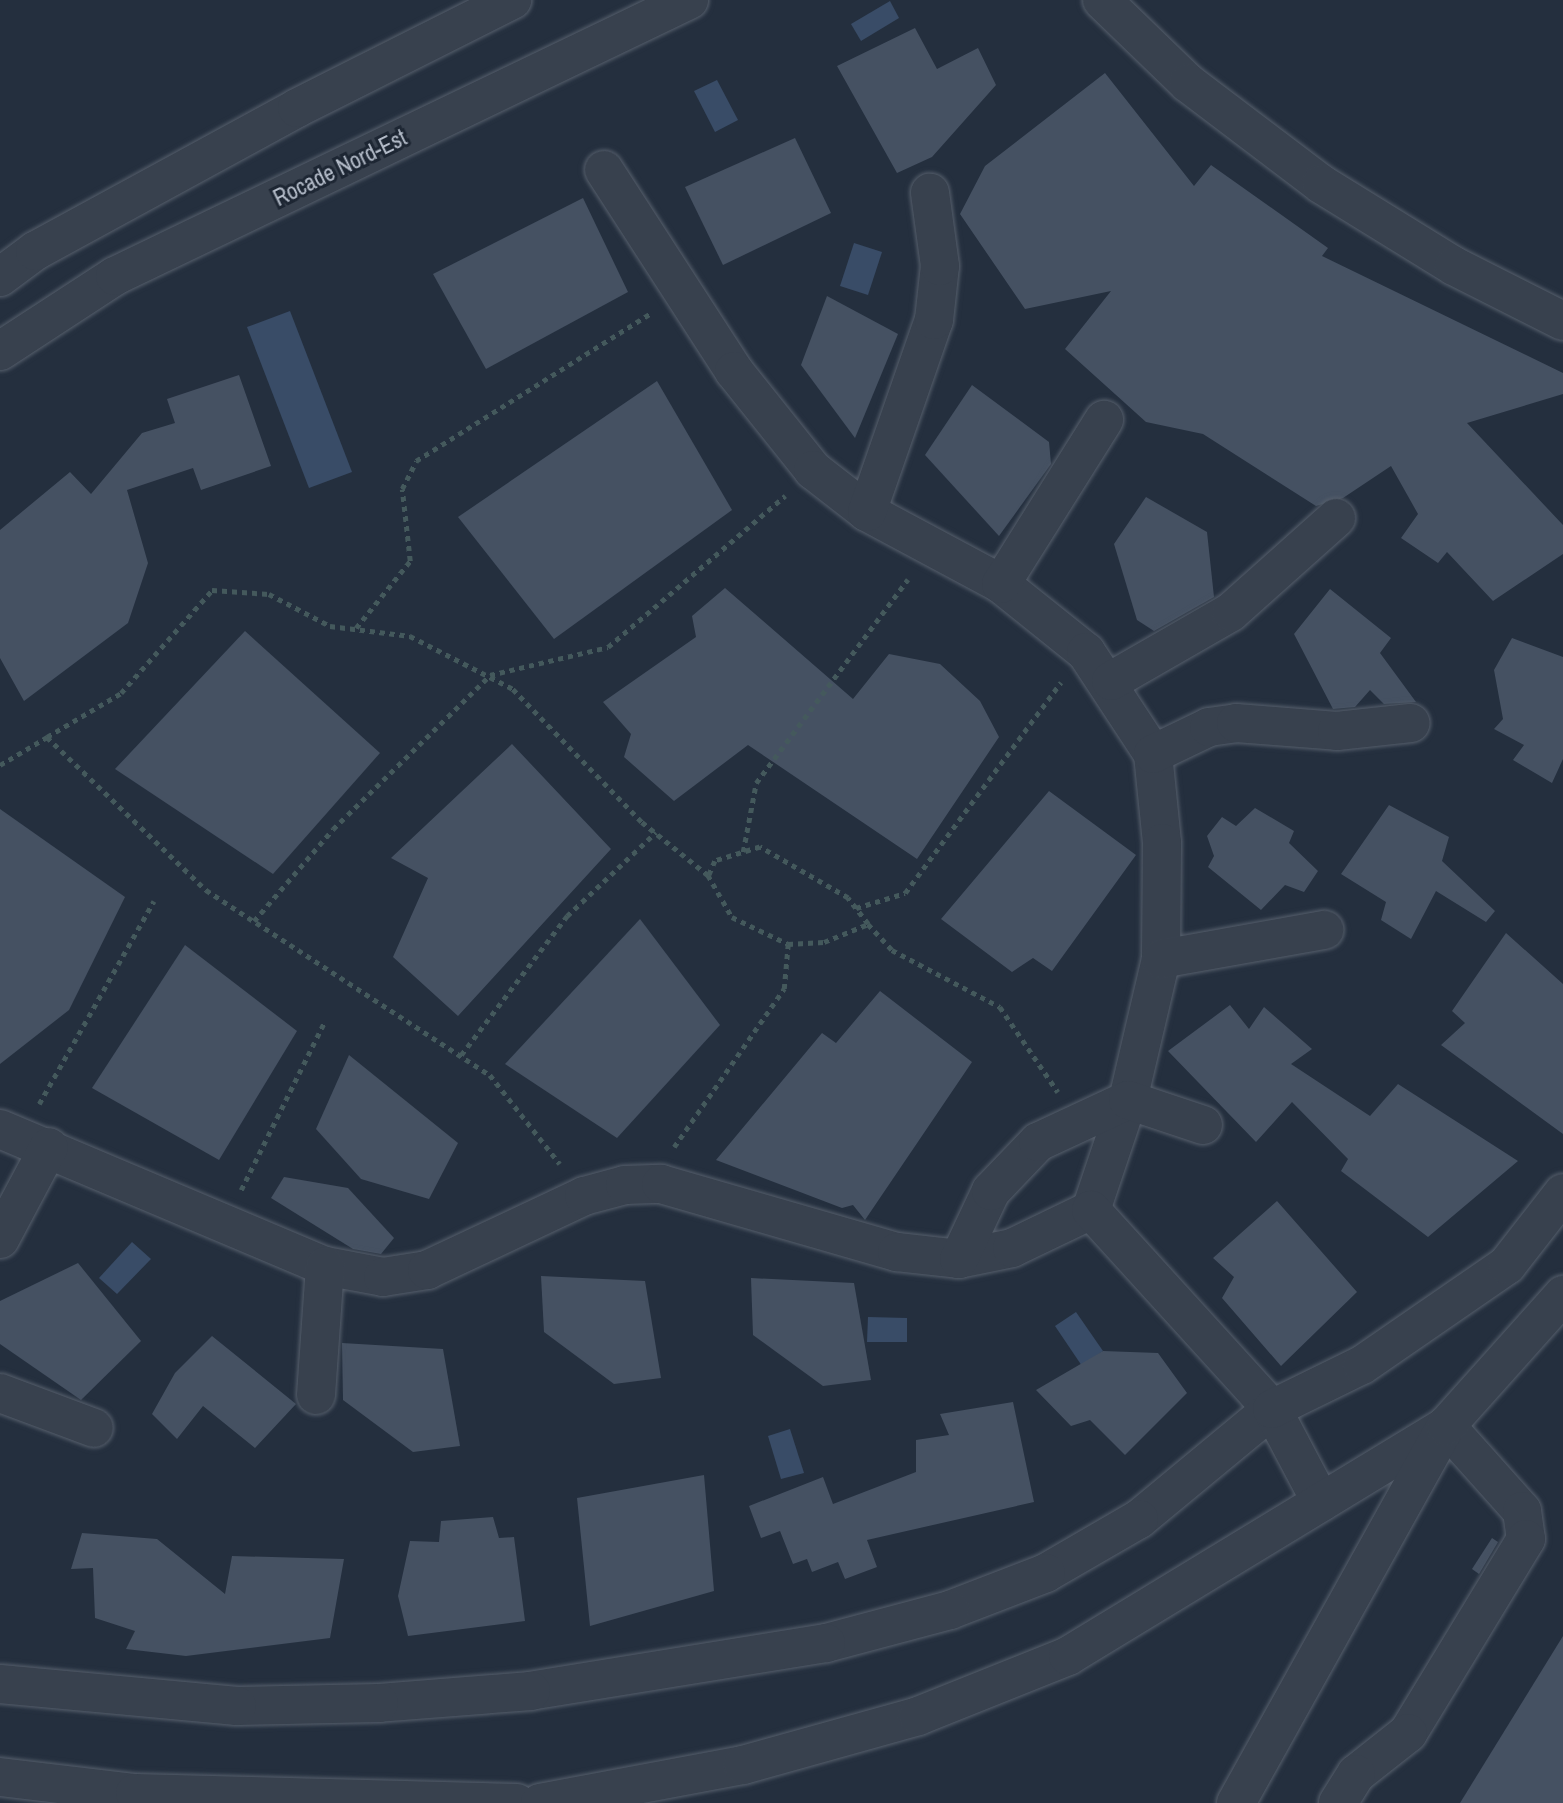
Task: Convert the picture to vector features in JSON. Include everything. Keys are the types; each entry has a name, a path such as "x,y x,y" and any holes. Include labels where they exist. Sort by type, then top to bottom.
{"street":[{"path":"0,277 35,251 285,114 512,0"},
{"name":"Rocade Nord-Est","path":"0,351 115,276 689,0"},
{"path":"1102,0 1188,83 1321,184 1454,266 1563,321"},
{"path":"0,1239 23,1137 223,1225 326,1266 383,1277 427,1270 584,1196 661,1184 897,1252 959,1259 1012,1248 1091,1210 1128,1100 1161,959 1162,843 1153,754 1111,681 1086,652 1001,584 867,512 813,470 772,424 684,297 604,170"},
{"path":"867,512 934,320 940,266 930,193"},
{"path":"1001,584 1104,420"},
{"path":"1111,681 1231,612 1336,518"},
{"path":"1153,754 1209,727 1236,723 1336,731 1411,723"},
{"path":"1161,959 1324,930"},
{"path":"959,1259 991,1191 1010,1166 1038,1142 1078,1121 1128,1100 1203,1125"},
{"path":"0,1684 237,1706 379,1703 531,1691 826,1643 950,1610 1046,1573 1139,1519 1272,1409 1362,1366 1507,1265 1563,1193"},
{"path":"1091,1210 1272,1409 1321,1502"},
{"path":"316,1395 326,1266"},
{"path":"1236,1803 1446,1426 1563,1295"},
{"path":"0,1393 94,1428"},
{"path":"540,1803 743,1765 918,1716 1068,1656 1446,1426"},
{"path":"1338,1803 1356,1774 1408,1733 1526,1539 1522,1511 1446,1426"},
{"path":"0,1777 135,1793 265,1800 517,1803"}],"path":[{"path":"355,629 410,561 402,489 416,461 615,331 684,297"},
{"path":"254,921 332,829 490,675 608,647 813,470"},
{"path":"743,852 756,783 931,545"},
{"path":"0,765 121,693 212,590 269,594 331,626 410,636 513,689 656,832 708,875 732,917 789,944 824,942 868,924"},
{"path":"856,908 905,893 1024,726 1086,652"},
{"path":"47,737 205,890 491,1074 584,1196"},
{"path":"461,1055 567,916 656,832"},
{"path":"708,875 715,860 760,847 805,869 856,908 892,950 1000,1007 1078,1121"},
{"path":"23,1137 154,901"},
{"path":"661,1184 679,1132 784,989 789,944"},
{"path":"223,1225 325,1021"}],"water":[{"path":"890,1 899,18 861,41 851,24"},
{"path":"717,80 738,120 715,132 694,91"},
{"path":"854,243 882,252 868,295 840,286"},
{"path":"290,311 352,472 309,488 247,327"},
{"path":"132,1242 151,1259 117,1294 99,1278"},
{"path":"1076,1312 1103,1351 1082,1366 1055,1326"},
{"path":"868,1317 907,1318 907,1342 867,1342"},
{"path":"790,1429 804,1473 781,1479 768,1436"}],"building":[{"path":"915,28 937,69 978,48 996,85 932,157 897,173 837,66"},
{"path":"1105,73 1194,186 1211,165 1328,248 1322,256 1563,373 1563,394 1467,423 1563,525 1563,554 1493,601 1447,552 1438,563 1401,538 1418,514 1391,466 1343,498 1316,506 1203,434 1146,422 1065,349 1111,291 1025,309 960,214 985,166"},
{"path":"795,138 831,213 723,265 685,187"},
{"path":"583,198 628,292 486,369 433,274"},
{"path":"827,296 898,334 855,438 801,365"},
{"path":"239,375 271,466 201,490 193,468 127,490 148,563 128,623 24,701 0,658 0,530 70,472 91,494 142,433 175,423 167,399"},
{"path":"657,381 732,510 554,639 458,517"},
{"path":"972,385 1049,442 1051,464 999,536 925,455"},
{"path":"1146,497 1207,532 1214,597 1154,631 1137,620 1114,544"},
{"path":"725,588 853,699 889,654 940,664 980,701 999,737 917,859 748,745 674,801 624,757 631,734 603,702 696,637 692,616"},
{"path":"1330,589 1391,638 1380,653 1416,702 1384,704 1370,690 1355,707 1333,709 1294,634"},
{"path":"245,631 380,753 273,874 115,769"},
{"path":"1512,638 1563,657 1563,759 1552,783 1513,760 1524,745 1494,729 1503,719 1494,670"},
{"path":"512,744 611,849 458,1016 393,957 428,878 391,858"},
{"path":"1049,791 1136,855 1052,971 1033,958 1012,972 941,919"},
{"path":"1389,805 1449,837 1442,861 1495,911 1486,922 1436,891 1411,939 1381,920 1386,902 1341,874"},
{"path":"1255,808 1294,831 1289,843 1318,871 1304,892 1285,885 1261,910 1208,867 1214,856 1207,836 1222,817 1236,826"},
{"path":"0,809 125,897 69,1010 0,1064"},
{"path":"640,919 720,1025 617,1138 505,1064"},
{"path":"1506,933 1563,984 1563,1134 1441,1045 1465,1023 1452,1011"},
{"path":"185,945 297,1031 219,1160 92,1088"},
{"path":"880,991 972,1062 865,1220 853,1205 842,1208 716,1160 822,1033 836,1043"},
{"path":"1230,1005 1249,1029 1264,1007 1312,1049 1291,1064 1370,1116 1398,1084 1518,1161 1428,1237 1341,1171 1348,1159 1292,1102 1256,1142 1168,1051"},
{"path":"349,1055 458,1143 429,1199 361,1179 316,1129"},
{"path":"284,1177 348,1188 394,1238 381,1254 353,1249 271,1198"},
{"path":"1277,1201 1357,1292 1281,1366 1222,1298 1234,1277 1213,1258"},
{"path":"78,1263 141,1341 81,1400 0,1344 0,1301"},
{"path":"541,1276 645,1281 661,1378 614,1384 544,1332"},
{"path":"751,1278 854,1283 871,1380 823,1386 753,1335"},
{"path":"212,1336 296,1404 255,1448 203,1406 177,1439 152,1414 175,1373"},
{"path":"342,1343 443,1349 460,1446 413,1452 343,1400"},
{"path":"1103,1351 1158,1353 1187,1393 1125,1455 1090,1420 1071,1426 1036,1390"},
{"path":"1013,1402 1034,1502 867,1540 877,1567 845,1579 838,1562 812,1572 807,1559 793,1564 780,1531 761,1538 749,1506 823,1477 833,1504 916,1472 916,1440 949,1435 940,1414"},
{"path":"704,1475 714,1591 590,1626 577,1498"},
{"path":"493,1517 499,1538 514,1537 525,1621 408,1636 398,1596 410,1541 439,1542 441,1521"},
{"path":"82,1533 157,1539 225,1594 232,1556 344,1559 330,1638 186,1656 126,1649 135,1631 95,1618 93,1568 71,1569"},
{"path":"1492,1538 1498,1542 1479,1574 1472,1569"},
{"path":"1563,1636 1563,1803 1460,1803"}]}
